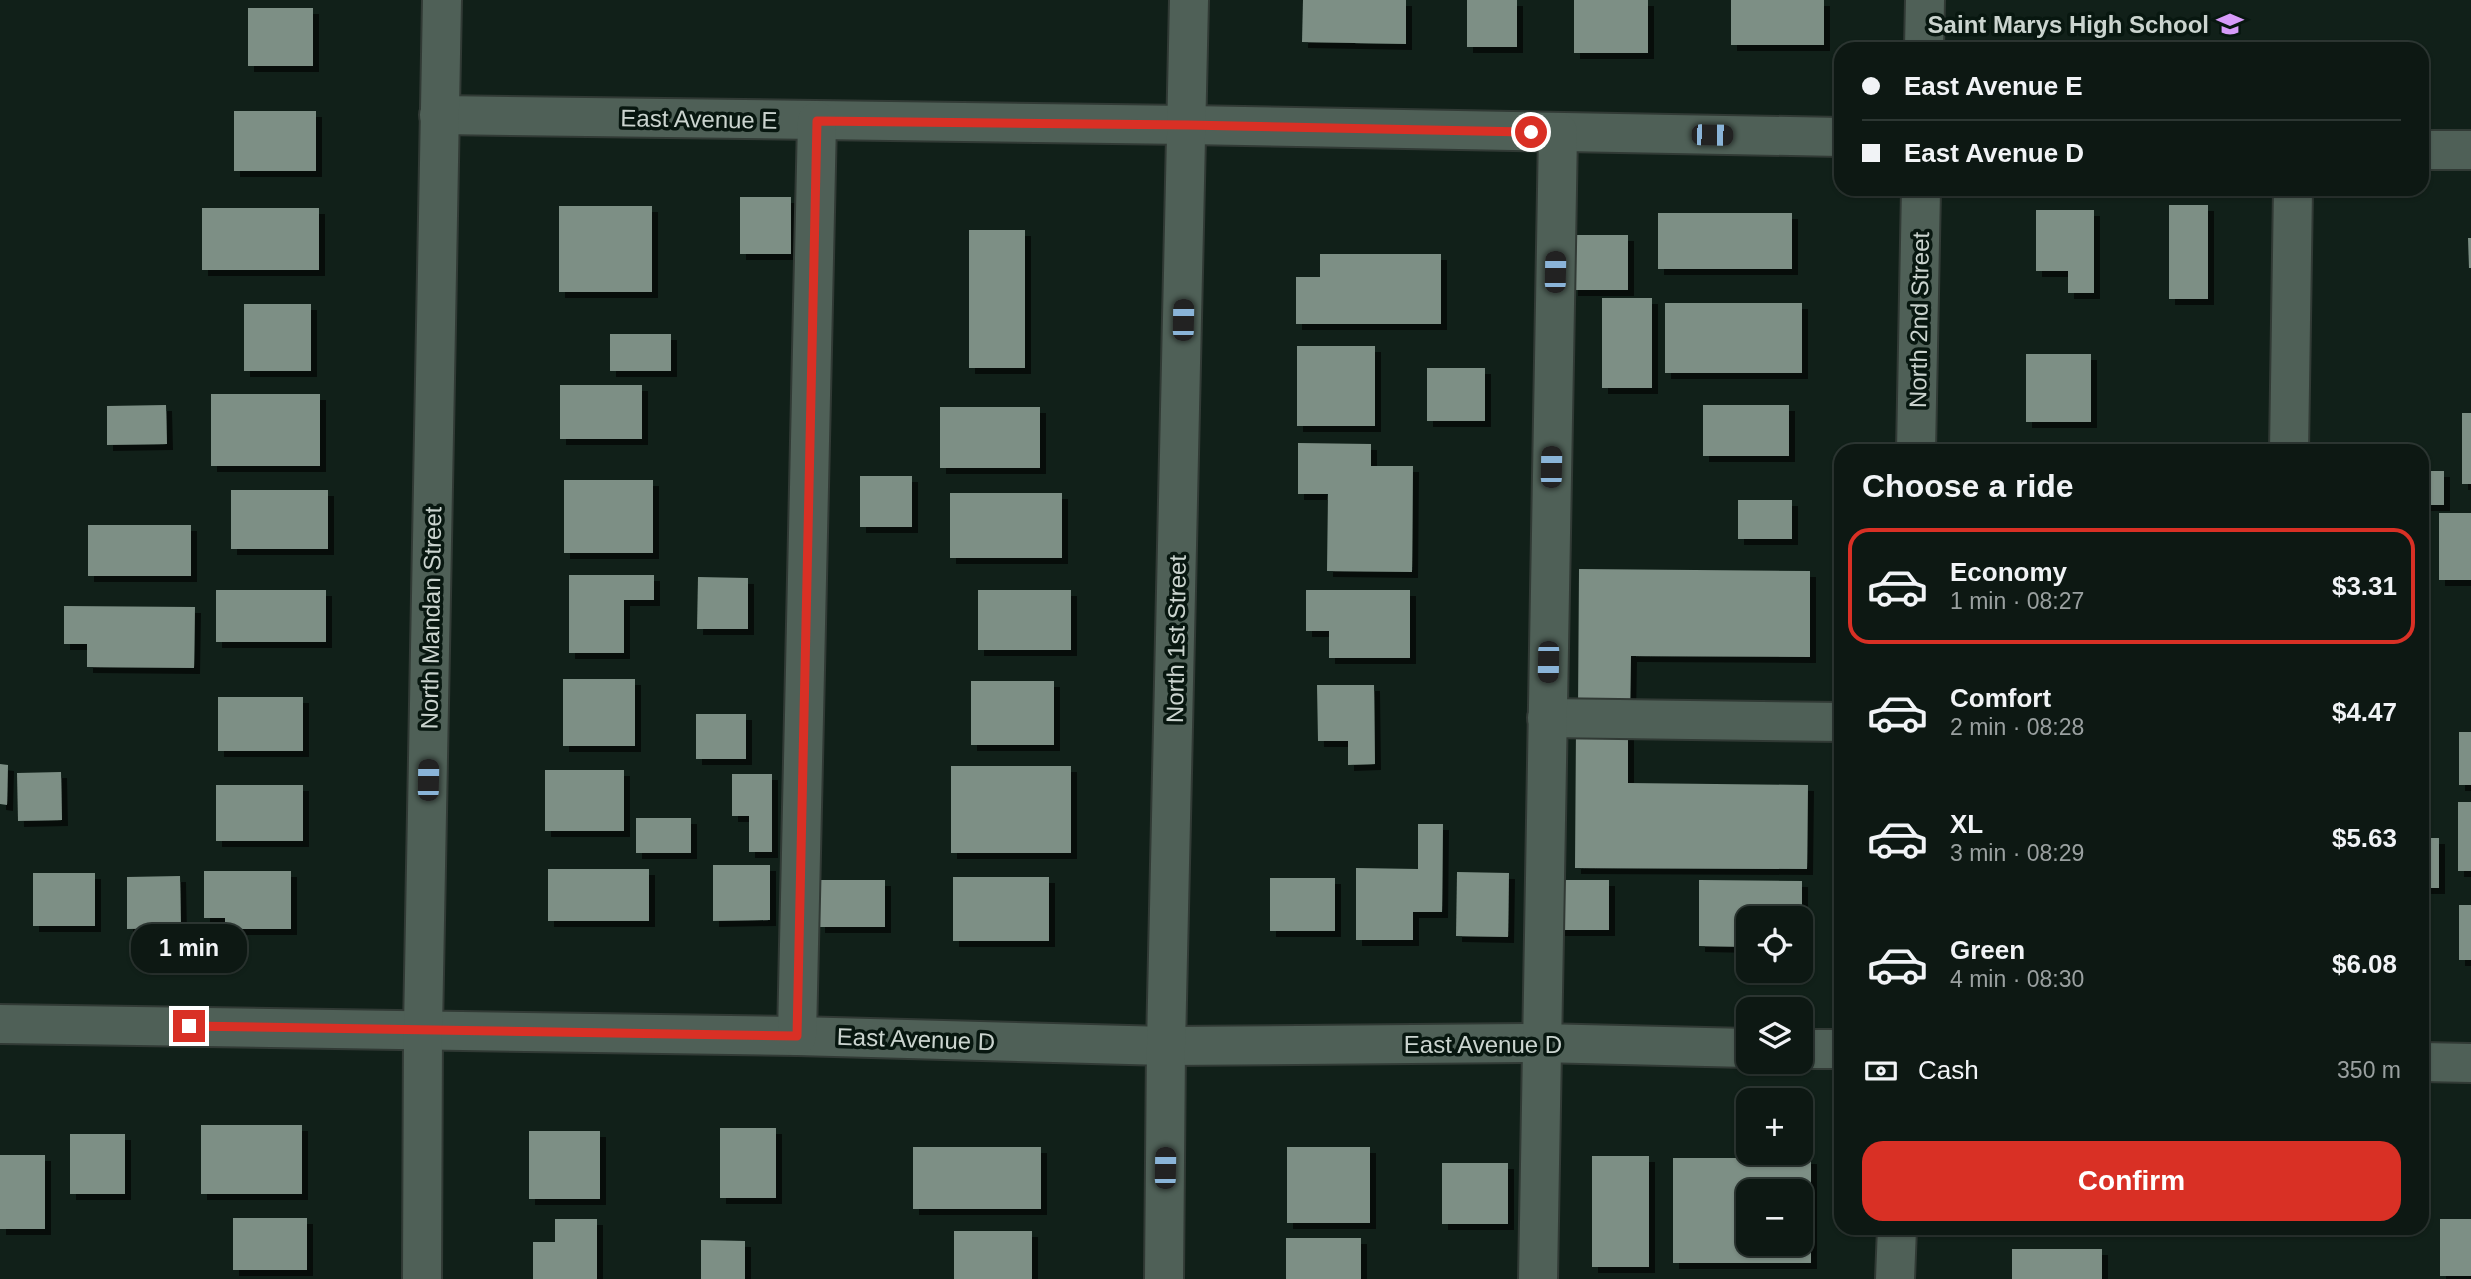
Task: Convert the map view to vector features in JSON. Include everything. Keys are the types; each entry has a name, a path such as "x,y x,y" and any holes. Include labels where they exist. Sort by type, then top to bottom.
{"street":[{"name":"North Mandan Street","path":"422,1279 423,1029 442,0"},
{"name":"North 1st Street","path":"1164,1279 1166,1046 1189,0"},
{"path":"1924,42 1925,0"},
{"name":"East Avenue E","path":"439,115 1834,137"},
{"path":"797,1036 817,121"},
{"path":"1538,1279 1558,132"},
{"path":"2429,149 2471,150"},
{"name":"North 2nd Street","path":"1916,444 1922,196"},
{"path":"2290,444 2292,196"},
{"path":"1547,718 1834,722"},
{"name":"East Avenue D","path":"0,1024 797,1036 1166,1046 1541,1044 1736,1048"},
{"path":"1813,1049 1834,1049"},
{"path":"2429,1062 2471,1063"},
{"path":"1895,1279 1897,1235"}],"building":[{"path":"1303,0 1406,0 1406,44 1302,42"},
{"path":"1467,0 1517,0 1517,47 1467,47"},
{"path":"1574,0 1648,0 1648,53 1574,53"},
{"path":"1731,0 1824,0 1824,45 1731,45"},
{"path":"248,8 313,8 313,66 248,66"},
{"path":"234,111 316,111 316,171 234,171"},
{"path":"740,197 791,197 791,254 740,254"},
{"path":"2169,205 2208,205 2208,299 2169,299"},
{"path":"559,206 652,206 652,292 559,292"},
{"path":"202,208 319,208 319,270 202,270"},
{"path":"2036,210 2094,210 2094,293 2068,293 2068,271 2036,271"},
{"path":"1658,213 1792,213 1792,269 1658,269"},
{"path":"969,230 1025,230 1025,368 969,368"},
{"path":"1572,235 1628,235 1628,290 1572,290"},
{"path":"2468,238 2471,238 2471,268 2469,268"},
{"path":"1320,254 1441,254 1441,324 1296,324 1296,277 1320,277"},
{"path":"1602,298 1652,298 1652,388 1602,388"},
{"path":"1665,303 1802,303 1802,373 1665,373"},
{"path":"244,304 311,304 311,371 244,371"},
{"path":"610,334 671,334 671,371 610,371"},
{"path":"1297,346 1375,346 1375,426 1297,426"},
{"path":"2026,354 2091,354 2091,422 2026,422"},
{"path":"1427,368 1485,368 1485,421 1427,421"},
{"path":"560,385 642,385 642,439 560,439"},
{"path":"211,394 320,394 320,466 211,466"},
{"path":"166,405 167,444 107,445 107,406"},
{"path":"1703,405 1789,405 1789,456 1703,456"},
{"path":"940,407 1040,407 1040,468 940,468"},
{"path":"2462,413 2471,413 2471,484 2462,484"},
{"path":"1298,443 1371,444 1371,466 1413,466 1412,572 1327,571 1328,494 1298,494"},
{"path":"2429,471 2444,471 2444,505 2429,505"},
{"path":"860,476 912,476 912,527 860,527"},
{"path":"564,480 653,480 653,553 564,553"},
{"path":"231,490 328,490 328,549 231,549"},
{"path":"950,493 1062,493 1062,558 950,558"},
{"path":"1738,500 1792,500 1792,539 1738,539"},
{"path":"2439,513 2471,513 2471,580 2439,580"},
{"path":"88,525 191,525 191,576 88,576"},
{"path":"1579,569 1810,571 1810,657 1631,656 1630,710 1578,710"},
{"path":"569,575 654,575 654,600 624,600 624,653 569,653"},
{"path":"698,577 748,578 748,629 697,629"},
{"path":"216,590 326,590 326,642 216,642"},
{"path":"978,590 1071,590 1071,650 978,650"},
{"path":"1306,590 1410,590 1410,658 1329,658 1329,631 1306,631"},
{"path":"64,606 195,607 194,668 87,667 87,644 64,644"},
{"path":"563,679 635,679 635,746 563,746"},
{"path":"971,681 1054,681 1054,745 971,745"},
{"path":"1317,685 1374,685 1375,764 1348,765 1348,741 1318,741"},
{"path":"218,697 303,697 303,751 218,751"},
{"path":"696,714 746,714 746,759 696,759"},
{"path":"1576,727 1628,727 1628,783 1808,785 1807,869 1575,868"},
{"path":"2459,732 2471,732 2471,785 2459,785"},
{"path":"0,764 8,765 7,805 0,804"},
{"path":"951,766 1071,766 1071,853 951,853"},
{"path":"545,770 624,770 624,831 545,831"},
{"path":"61,772 62,820 18,821 17,773"},
{"path":"732,774 772,774 772,852 749,852 749,816 732,816"},
{"path":"216,785 303,785 303,841 216,841"},
{"path":"2458,802 2471,802 2471,871 2458,871"},
{"path":"636,818 691,818 691,853 636,853"},
{"path":"1418,824 1443,824 1442,912 1413,912 1413,940 1356,940 1356,868 1418,869"},
{"path":"2429,838 2439,838 2439,888 2429,888"},
{"path":"713,865 770,865 770,920 713,921"},
{"path":"548,869 649,869 649,921 548,921"},
{"path":"204,871 291,871 291,929 225,929 225,918 204,918"},
{"path":"1457,872 1509,873 1508,937 1456,936"},
{"path":"33,873 95,873 95,926 33,926"},
{"path":"180,876 181,928 127,929 127,877"},
{"path":"953,877 1049,877 1049,941 953,941"},
{"path":"1270,878 1335,878 1335,931 1270,931"},
{"path":"819,880 885,880 885,927 819,927"},
{"path":"1559,880 1609,880 1609,930 1559,930"},
{"path":"1699,880 1802,881 1802,906 1736,906 1736,947 1699,946"},
{"path":"2459,905 2471,905 2471,960 2459,960"},
{"path":"201,1125 302,1125 302,1194 201,1194"},
{"path":"720,1128 776,1128 776,1198 720,1198"},
{"path":"529,1131 600,1131 600,1199 529,1199"},
{"path":"70,1134 125,1134 125,1194 70,1194"},
{"path":"913,1147 1041,1147 1041,1209 913,1209"},
{"path":"1287,1147 1370,1147 1370,1223 1287,1223"},
{"path":"0,1155 45,1155 45,1229 0,1229"},
{"path":"1592,1156 1649,1156 1649,1267 1592,1267"},
{"path":"1673,1158 1736,1158 1736,1165 1811,1165 1811,1179 1736,1179 1736,1256 1811,1256 1811,1263 1673,1263"},
{"path":"1442,1163 1508,1163 1508,1224 1442,1224"},
{"path":"233,1218 307,1218 307,1270 233,1270"},
{"path":"555,1219 597,1219 597,1279 533,1279 533,1242 555,1242"},
{"path":"2440,1219 2471,1219 2471,1276 2440,1276"},
{"path":"954,1231 1032,1231 1032,1279 954,1279"},
{"path":"1286,1238 1361,1238 1361,1279 1286,1279"},
{"path":"701,1240 745,1241 745,1279 701,1279"},
{"path":"2012,1249 2102,1249 2102,1279 2012,1279"}],"place":[{"name":"Saint Marys High School","path":"2230,24"}],"route":[{"path":"189,1026 797,1036 817,121 1531,132"}]}
